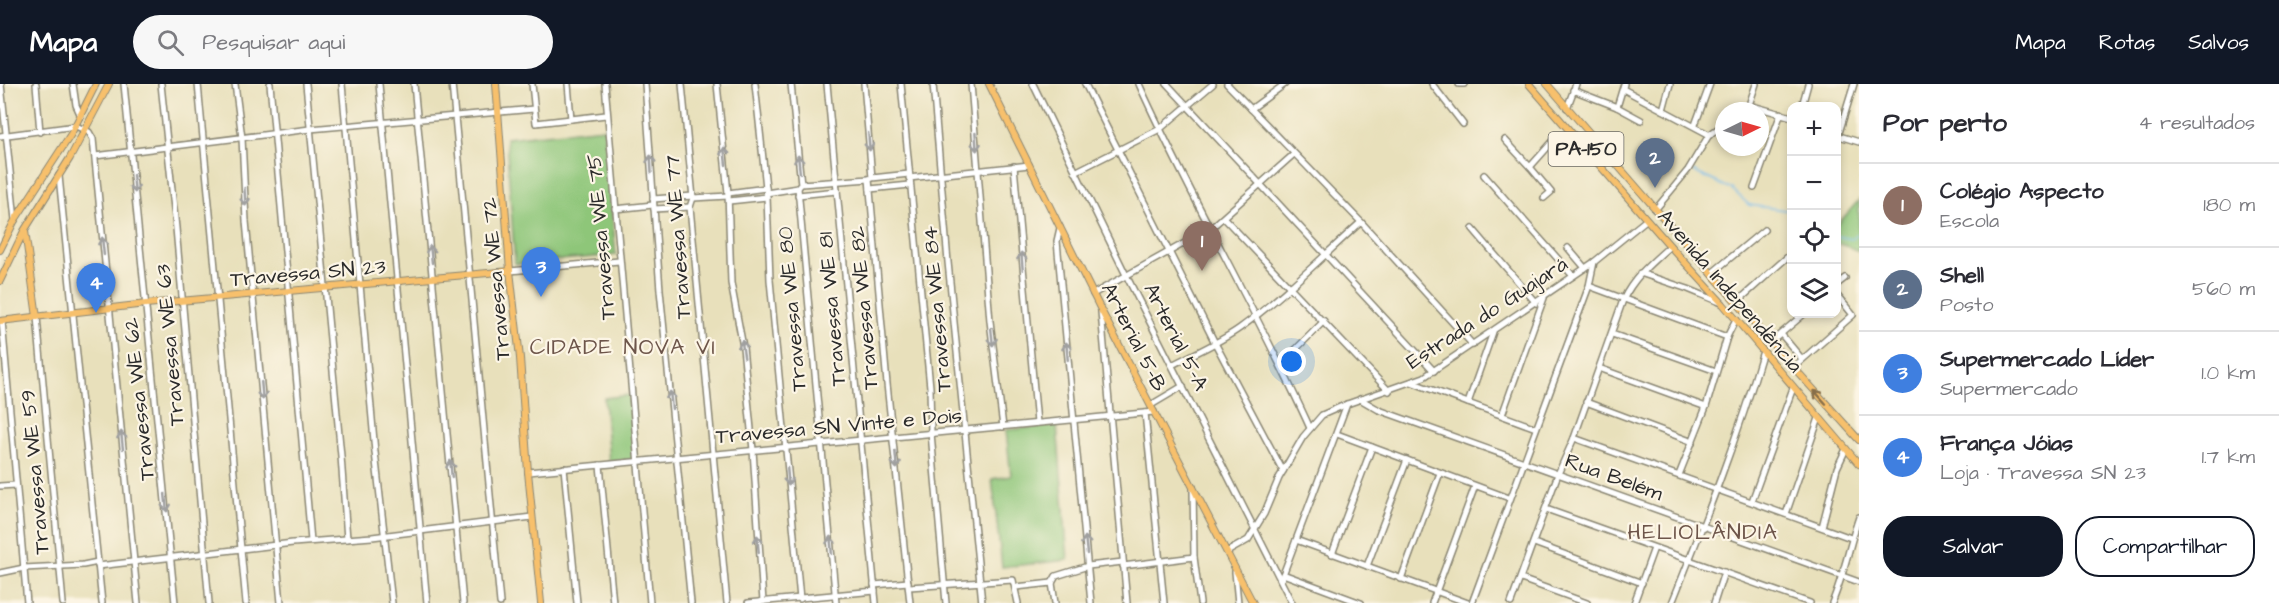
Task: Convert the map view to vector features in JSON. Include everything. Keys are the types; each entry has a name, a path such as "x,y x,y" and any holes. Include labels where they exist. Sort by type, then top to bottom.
{"main road":[{"path":"0,250 15,220 76,126 96,84"},
{"path":"0,281 24,231 86,130 109,84"},
{"name":"Travessa WE 72","path":"496,84 528,472"},
{"name":"Arterial 5-B","path":"989,84 1101,310 1253,603"},
{"name":"Avenida Independência","path":"1529,84 1646,220 1723,304 1859,464"},
{"name":"Avenida Independência","path":"1547,84 1655,210 1859,440"},
{"path":"1544,101 1553,92"},
{"name":"Travessa WE 59","path":"24,231 38,317"},
{"name":"Travessa SN 23","path":"1,321 146,304 510,271"},
{"path":"1749,334 1756,334 1758,325"},
{"path":"528,472 541,603"}],"street":[{"path":"1,84 3,136 15,220"},
{"path":"36,84 40,132"},
{"path":"73,84 76,105 81,116"},
{"name":"Travessa WE 62","path":"124,84 175,603"},
{"name":"Travessa WE 63","path":"161,84 209,603"},
{"path":"198,84 246,603"},
{"path":"235,84 242,138 246,221 281,603"},
{"path":"270,84 311,542"},
{"path":"306,84 347,538"},
{"path":"342,84 392,603"},
{"path":"379,84 427,603"},
{"path":"414,84 463,603"},
{"path":"452,84 500,603"},
{"path":"532,84 535,121 606,115"},
{"path":"568,84 571,119"},
{"name":"Travessa WE 75","path":"605,84 650,603"},
{"path":"645,84 653,204 691,603"},
{"name":"Travessa WE 77","path":"682,84 693,197 690,207 727,603"},
{"path":"717,84 728,196 731,283 744,358 753,450 763,602"},
{"path":"754,84 766,193 770,280 800,599"},
{"name":"Travessa WE 80","path":"791,84 820,442 836,600"},
{"name":"Travessa WE 81","path":"827,84 876,603"},
{"name":"Travessa WE 82","path":"864,84 870,189 887,384 910,603"},
{"path":"901,84 930,387 931,433 946,603"},
{"name":"Travessa WE 84","path":"933,84 982,603"},
{"path":"971,84 990,321 1003,427"},
{"name":"Arterial 5-A","path":"1033,84 1126,275 1282,577 1292,603"},
{"path":"1085,84 1215,343 1283,471"},
{"path":"1139,84 1210,229 1281,364 1310,428"},
{"path":"1167,84 1434,370"},
{"path":"1075,172 1160,129 1213,84"},
{"path":"1227,84 1361,222 1473,345"},
{"path":"1251,109 1285,84"},
{"path":"1663,110 1670,84"},
{"path":"1695,125 1710,84"},
{"path":"1750,102 1756,84"},
{"path":"1803,102 1808,84"},
{"path":"1841,123 1854,84"},
{"path":"1433,85 1464,124"},
{"path":"1567,108 1575,87 1641,120"},
{"path":"1617,107 1623,87 1710,135"},
{"path":"95,156 310,129 534,109"},
{"path":"1769,110 1787,115"},
{"path":"1754,188 1781,113"},
{"path":"3,136 76,126 86,130 93,139 138,603"},
{"path":"1655,210 1688,170 1710,135 1715,131"},
{"path":"1530,167 1555,138 1568,139 1574,136"},
{"path":"1841,136 1859,142"},
{"path":"1505,140 1551,192 1544,198"},
{"path":"1093,294 1210,229 1294,154"},
{"path":"870,189 942,174 1029,165"},
{"path":"1014,166 1037,423"},
{"path":"1484,175 1574,276"},
{"path":"59,176 102,603"},
{"path":"615,208 693,197 799,189 837,181 871,178 910,179"},
{"path":"799,189 837,191"},
{"path":"653,204 690,207"},
{"path":"1224,218 1389,391"},
{"name":"Estrada do Guajará","path":"1256,529 1283,471 1310,428 1322,415 1360,399 1389,391 1434,370 1594,262 1646,220"},
{"path":"1172,365 1215,343 1256,316 1361,222"},
{"path":"1060,228 1058,246 1091,603"},
{"path":"1473,229 1536,303"},
{"path":"1712,273 1764,230"},
{"path":"1511,603 1558,474 1574,438 1623,300 1629,287 1640,273 1670,246"},
{"path":"1568,248 1585,268"},
{"path":"1737,302 1787,257"},
{"name":"Travessa SN 23","path":"510,271 620,261"},
{"path":"1296,540 1469,603 1589,286 1594,262"},
{"path":"1640,273 1688,289 1723,304"},
{"path":"1841,281 1845,278"},
{"path":"1589,286 1727,337"},
{"path":"1502,415 1544,297"},
{"path":"1794,367 1853,315 1841,300"},
{"path":"1101,310 1127,603"},
{"name":"Travessa WE 59","path":"38,317 63,603"},
{"path":"1771,342 1799,318"},
{"path":"1679,475 1706,407 1727,337 1736,319"},
{"path":"1,321 27,603"},
{"path":"1281,364 1324,321"},
{"path":"1468,403 1494,331"},
{"path":"1612,334 1716,371"},
{"path":"1781,334 1802,359"},
{"path":"1672,603 1716,488 1752,387 1762,351"},
{"path":"1599,368 1706,407"},
{"path":"1411,382 1536,428"},
{"path":"1152,408 1183,386"},
{"path":"1752,501 1793,388"},
{"name":"Rua Belém","path":"1360,399 1379,410 1859,582"},
{"path":"1587,402 1693,442"},
{"path":"1347,404 1282,577 1361,603"},
{"name":"Travessa SN Vinte e Dois","path":"528,472 820,442 965,431 1145,412 1152,408"},
{"path":"1145,412 1164,603"},
{"path":"1786,514 1819,418"},
{"path":"1337,434 1509,498"},
{"path":"1574,438 1851,538"},
{"path":"1332,554 1372,447"},
{"path":"1822,528 1837,468 1846,449"},
{"path":"1367,566 1407,460"},
{"path":"600,465 614,603"},
{"path":"564,468 577,603"},
{"path":"1401,579 1440,473"},
{"path":"0,486 16,485"},
{"path":"1193,486 1194,557 1200,603"},
{"path":"1432,603 1475,486"},
{"path":"1546,508 1810,603"},
{"path":"0,573 24,568 134,562 276,545 385,536 532,517"},
{"path":"1832,603 1844,575 1851,538 1859,517"},
{"path":"1227,552 1248,540 1256,529"},
{"path":"1534,543 1642,583"},
{"path":"1634,603 1654,548"},
{"path":"1054,603 1053,583 1056,576 1088,566 1194,557"},
{"path":"1235,568 1238,603"},
{"path":"1714,603 1724,572"},
{"path":"1521,579 1587,603"},
{"path":"748,603 800,599 836,600 874,588 908,584 1014,580 1018,603"},
{"path":"1016,586 1053,583"}],"green space":[{"path":"604,128 616,255 515,264 506,138"},
{"path":"1859,200 1859,251 1841,244 1841,221"},
{"path":"629,395 635,459 609,462 604,398"},
{"path":"1057,425 1068,560 1002,567 992,479 1011,476 1006,430"}],"waterway":[{"path":"1692,171 1733,190 1749,205 1787,210"},
{"path":"1841,237 1852,239 1859,234"}],"place":[{"name":"Shell","path":"1655,188"},
{"name":"Colégio Aspecto","path":"1202,271"},
{"name":"Supermercado Líder","path":"541,297"},
{"name":"França Jóias","path":"96,313"}],"district":[{"name":"CIDADE NOVA VI","path":"623,347"},
{"name":"HELIOLÂNDIA","path":"1703,532"}]}
